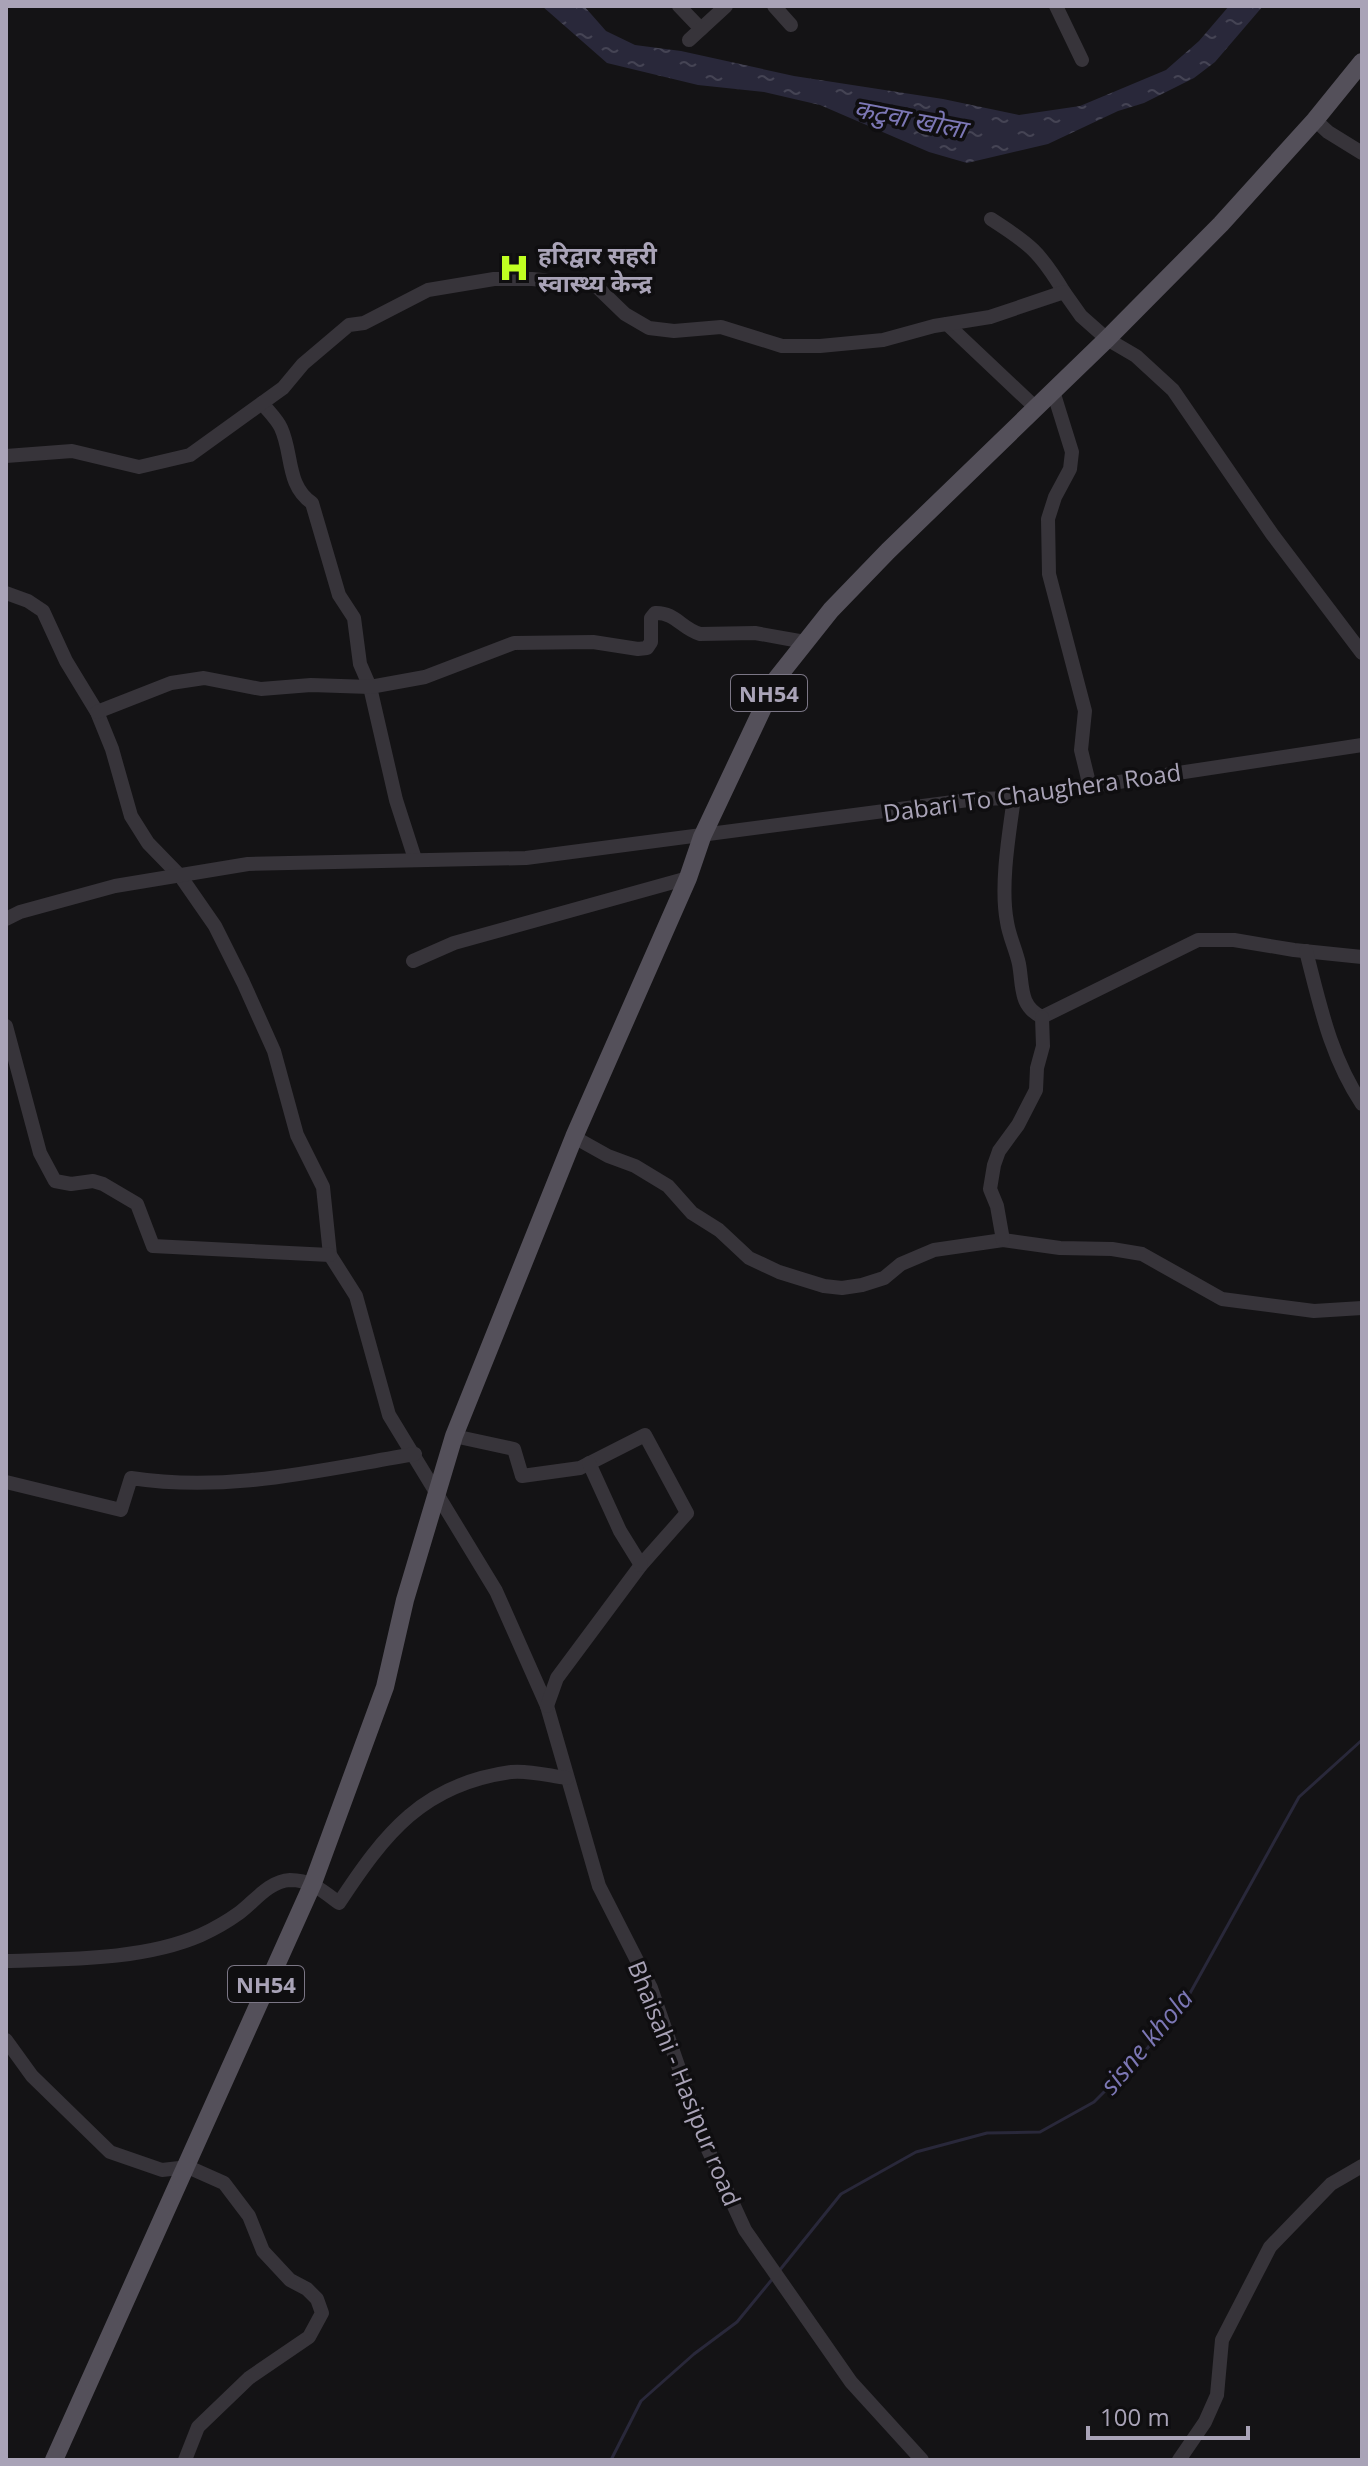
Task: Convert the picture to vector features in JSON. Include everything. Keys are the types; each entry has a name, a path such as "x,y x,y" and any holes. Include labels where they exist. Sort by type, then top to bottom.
{"main road":[{"name":"NH54","path":"54,2460 313,1883 377,1712 405,1600 454,1436 574,1137 688,878 702,837 777,678 831,610 888,551 1221,224 1315,120 1362,62"}],"street":[{"path":"679,6 701,29"},
{"path":"689,40 726,6"},
{"path":"774,6 791,25"},
{"path":"1056,6 1082,60"},
{"path":"1315,120 1362,153"},
{"path":"991,219 1027,242 1044,259 1081,316 1107,339 1136,356 1173,390 1280,545 1362,653"},
{"path":"6,456 72,451 139,467 190,455 283,388 303,364 349,325 364,323 428,290 494,279 595,285 625,314 649,328 674,331 721,327 782,346 883,340 990,317 1064,292"},
{"path":"947,324 1036,408"},
{"path":"1053,391 1072,452 1070,469 1055,497 1048,519 1049,574 1085,711 1081,750 1090,787"},
{"path":"262,403 281,429 293,477 301,496 312,503 339,595 354,618 360,664 370,687 396,800 415,859"},
{"path":"6,593 28,601 43,611 66,661 97,712 112,749 131,816 148,843 181,877 215,926 274,1051 297,1135 323,1187 330,1255 153,1246 137,1204 93,1181 71,1184 55,1181 40,1153 6,1026"},
{"path":"97,712 171,683 204,678 261,689 311,685 370,687 425,677 514,643 593,642 647,648 651,642 651,618 655,613 666,613 700,634 755,633 805,642"},
{"name":"Dabari To Chaughera Road","path":"6,919 20,912 115,886 248,864 526,858 976,799 1014,798 1362,745"},
{"path":"1014,798 1007,842 1006,920 1019,964 1023,1000 1032,1012 1042,1017"},
{"path":"413,961 454,943 688,878"},
{"path":"1042,1017 1198,940 1234,940 1362,957"},
{"path":"1306,951 1339,1064 1362,1104"},
{"path":"1003,1240 997,1206 990,1189 994,1165 999,1151 1018,1125 1036,1090 1037,1068 1043,1046 1042,1017"},
{"path":"574,1137 608,1156 635,1166 668,1186 692,1213 719,1230 749,1258 779,1272 824,1286 842,1288 862,1285 884,1278 901,1264 934,1250 1003,1240 1142,1254 1222,1299 1314,1311 1362,1308"},
{"name":"Bhaisahi - Hasipur road","path":"330,1255 356,1296 389,1415 496,1591 547,1706 599,1886 651,1988 705,2143 745,2230 851,2382 922,2460"},
{"path":"454,1436 514,1449 522,1476 580,1468 645,1435 687,1513 641,1565 557,1678 547,1706"},
{"path":"6,1482 121,1510 131,1478 210,1485 265,1480 415,1454"},
{"path":"589,1463 620,1531 641,1565"},
{"path":"6,1961 93,1958 168,1946 202,1935 240,1912 262,1892 287,1880 313,1883 339,1903 389,1833 430,1799 465,1783 514,1772 567,1778"},
{"path":"6,2040 32,2076 110,2152 162,2170 188,2167 224,2183 249,2216 263,2251 290,2280 307,2289 317,2299 322,2313 309,2337 249,2378 198,2427 185,2460"},
{"path":"1179,2460 1205,2422 1217,2395 1222,2340 1270,2247 1331,2184 1362,2166"}],"water":[{"name":"कटुवा खोला","path":"542,6 584,6 606,31 635,45 1019,115 1080,106 1166,70 1199,41 1229,6 1263,6 1215,62 1194,78 1048,144 967,163 929,152 820,105 764,92 698,85 607,63"}],"waterway":[{"name":"sisne khola","path":"779,2271 841,2194 916,2152 987,2133 1040,2132 1094,2102 1146,2050 1189,1995 1299,1797 1362,1740"},
{"name":"sisne khola","path":"611,2460 641,2401 694,2354 737,2322 774,2277"}],"place":[{"name":"हरिद्वार सहरी स्वास्थ्य केन्द्र","path":"514,268"}]}
